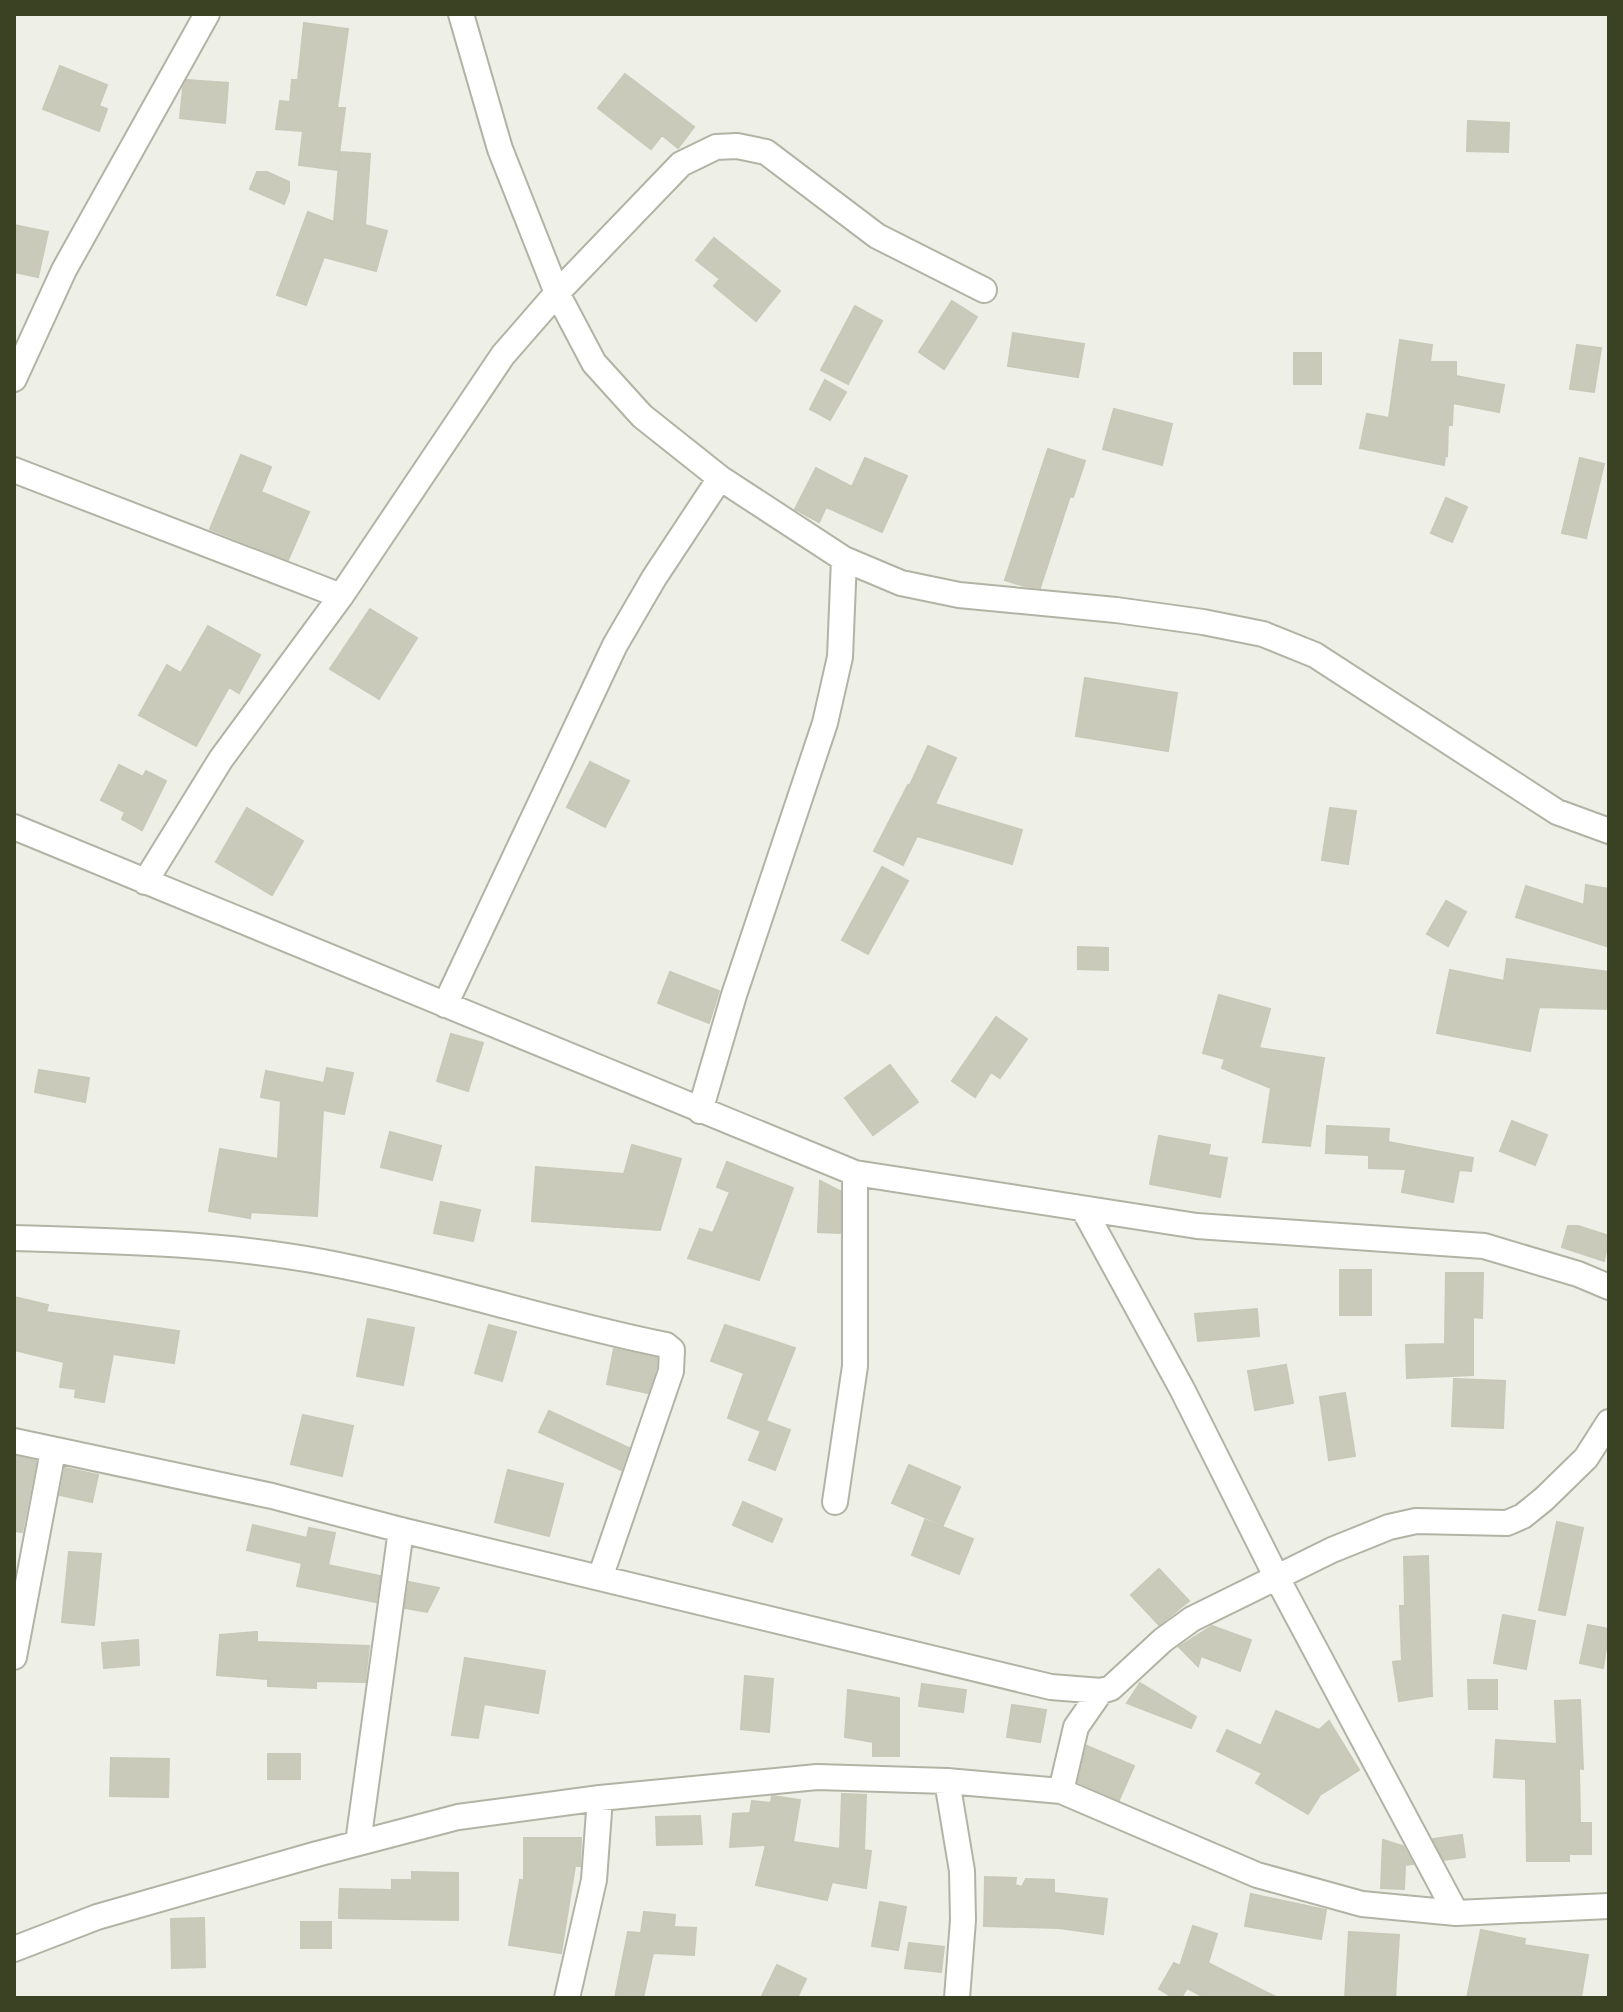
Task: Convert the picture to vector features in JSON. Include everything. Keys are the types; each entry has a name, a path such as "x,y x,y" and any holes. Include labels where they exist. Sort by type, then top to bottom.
{"street":[{"path":"14,379 64,270 207,14"},
{"path":"461,14 500,149 557,293 594,363 642,416 720,478 844,559 901,583 959,595 1116,610 1263,634 1315,655 1557,812 1609,831"},
{"path":"145,882 221,759 341,596 503,355 557,293 681,164 716,147 737,146 766,152 877,236 984,290"},
{"path":"14,470 341,596"},
{"path":"445,1005 615,645 654,578 720,478"},
{"path":"700,1111 734,995 825,723 840,657 844,559"},
{"path":"14,827 855,1173 1197,1226 1484,1246 1578,1274 1609,1287"},
{"path":"835,1502 855,1366 855,1173"},
{"path":"1084,1210 1182,1389 1277,1578 1456,1913"},
{"path":"14,1238 230,1248 324,1262 588,1329 666,1345 672,1350 671,1371 600,1578"},
{"path":"1061,1791 1076,1727 1101,1691 1124,1678 1163,1640 1192,1619 1332,1550 1389,1527 1429,1520 1507,1523 1523,1516 1586,1458 1609,1422"},
{"path":"14,1441 272,1496 1051,1687 1101,1691"},
{"path":"14,1657 53,1451"},
{"path":"358,1843 401,1530"},
{"path":"1051,1687 1076,1727"},
{"path":"14,1949 97,1917 458,1817 600,1798 817,1777 947,1781 1061,1791 1257,1875 1362,1904 1456,1913 1609,1906"},
{"path":"947,1781 962,1871 963,1920 957,1998"},
{"path":"567,1998 594,1880 600,1798"}],"building":[{"path":"304,23 348,29 337,108 345,108 337,170 299,165 303,131 276,129 280,101 290,102 292,80 298,80"},
{"path":"60,66 107,85 99,106 107,109 99,131 43,109"},
{"path":"625,74 694,127 678,148 662,135 651,149 598,108"},
{"path":"187,80 228,83 225,123 180,118 183,88"},
{"path":"1468,121 1509,123 1508,152 1467,151"},
{"path":"340,152 370,154 365,225 387,231 376,271 324,257 306,305 277,295 308,212 334,222"},
{"path":"257,172 267,172 289,182 284,204 250,189"},
{"path":"14,225 48,232 38,277 14,272"},
{"path":"714,238 780,291 756,321 714,286 720,279 696,260"},
{"path":"952,301 977,317 944,369 919,352"},
{"path":"855,306 882,321 848,384 821,370"},
{"path":"1013,333 1084,344 1078,377 1008,366"},
{"path":"1400,340 1432,345 1430,362 1456,362 1456,376 1504,385 1499,412 1453,403 1444,465 1360,448 1367,414 1389,418"},
{"path":"1577,345 1601,348 1594,392 1570,389"},
{"path":"1294,353 1321,353 1321,384 1294,384"},
{"path":"825,380 846,392 830,420 810,409"},
{"path":"1114,409 1172,424 1162,465 1103,449"},
{"path":"1048,449 1085,461 1073,497 1070,496 1040,588 1005,580"},
{"path":"241,455 271,467 261,492 309,512 288,560 210,529"},
{"path":"865,458 907,476 882,532 826,507 819,522 795,509 816,468 852,487"},
{"path":"1580,458 1604,464 1586,538 1562,533"},
{"path":"1446,498 1467,507 1452,542 1431,533"},
{"path":"370,609 417,638 379,699 330,669"},
{"path":"208,626 260,655 239,693 229,687 196,746 139,715 167,665 181,673"},
{"path":"1085,678 1177,693 1168,751 1076,736"},
{"path":"928,746 956,758 935,804 1022,830 1012,864 917,836 903,865 874,851"},
{"path":"590,762 629,781 605,827 567,807"},
{"path":"119,765 143,777 146,771 166,781 142,830 122,819 125,812 101,800"},
{"path":"247,808 303,841 272,895 216,862"},
{"path":"1330,808 1356,811 1348,864 1322,860"},
{"path":"882,867 908,881 868,954 842,940"},
{"path":"1586,885 1609,889 1609,947 1516,917 1526,886 1584,905"},
{"path":"1446,901 1466,912 1448,946 1427,934"},
{"path":"1078,947 1108,948 1108,970 1078,969"},
{"path":"1507,959 1609,972 1609,1009 1539,1007 1530,1051 1437,1033 1450,970 1504,981"},
{"path":"670,972 719,991 709,1023 658,1003"},
{"path":"1219,995 1270,1009 1259,1048 1324,1058 1310,1146 1263,1142 1271,1088 1222,1068 1225,1059 1203,1053"},
{"path":"996,1017 1027,1039 1000,1078 991,1072 975,1097 952,1081"},
{"path":"451,1034 483,1043 468,1091 437,1081"},
{"path":"890,1065 918,1102 873,1135 845,1098"},
{"path":"327,1068 353,1073 344,1114 323,1110 317,1216 251,1212 250,1218 209,1211 220,1149 278,1159 281,1101 261,1097 266,1071 324,1083"},
{"path":"39,1070 89,1078 85,1102 35,1092"},
{"path":"1512,1121 1547,1135 1535,1165 1500,1151"},
{"path":"1327,1126 1389,1129 1388,1142 1473,1158 1471,1171 1459,1170 1453,1202 1402,1192 1406,1169 1369,1168 1369,1155 1326,1153"},
{"path":"390,1132 441,1146 432,1180 381,1167"},
{"path":"1159,1136 1210,1145 1208,1155 1227,1158 1220,1197 1150,1184"},
{"path":"632,1145 681,1159 660,1230 532,1221 536,1167 624,1174"},
{"path":"727,1162 793,1188 759,1280 688,1258 700,1229 713,1233 730,1192 717,1187"},
{"path":"820,1181 840,1191 840,1233 818,1232"},
{"path":"441,1202 480,1210 473,1241 434,1233"},
{"path":"1568,1226 1609,1236 1604,1261 1562,1247"},
{"path":"1340,1270 1371,1270 1371,1315 1340,1315"},
{"path":"1446,1273 1483,1273 1482,1318 1473,1317 1473,1375 1407,1378 1406,1345 1445,1344"},
{"path":"14,1297 48,1305 46,1312 179,1331 174,1363 113,1354 104,1402 75,1397 76,1389 60,1387 64,1362 14,1350"},
{"path":"1257,1309 1259,1336 1198,1341 1195,1314"},
{"path":"368,1319 414,1328 403,1385 357,1376"},
{"path":"489,1325 516,1332 502,1381 475,1373"},
{"path":"725,1325 795,1348 766,1421 790,1430 775,1470 749,1460 761,1431 728,1418 744,1373 711,1361"},
{"path":"614,1349 657,1358 648,1393 607,1384"},
{"path":"1286,1365 1293,1403 1255,1410 1248,1371"},
{"path":"1454,1379 1505,1381 1503,1428 1452,1426"},
{"path":"1345,1393 1355,1456 1329,1460 1320,1397"},
{"path":"549,1411 629,1448 621,1470 539,1432"},
{"path":"303,1415 353,1426 342,1476 291,1464"},
{"path":"14,1456 36,1461 22,1532 14,1531"},
{"path":"909,1465 960,1487 943,1525 892,1503"},
{"path":"65,1468 98,1475 92,1502 60,1495"},
{"path":"508,1470 563,1484 549,1536 495,1522"},
{"path":"743,1502 782,1519 772,1542 733,1525"},
{"path":"925,1520 973,1539 959,1574 912,1555"},
{"path":"1557,1522 1583,1528 1565,1615 1539,1610"},
{"path":"253,1525 307,1538 309,1528 335,1533 328,1565 380,1576 376,1602 297,1586 302,1563 247,1550"},
{"path":"69,1552 101,1554 94,1625 62,1622"},
{"path":"1428,1556 1432,1696 1399,1701 1393,1662 1402,1661 1400,1606 1405,1606 1404,1557"},
{"path":"1159,1569 1189,1601 1159,1625 1131,1595"},
{"path":"409,1582 439,1588 427,1612 405,1608"},
{"path":"1503,1615 1535,1621 1526,1669 1494,1663"},
{"path":"1588,1625 1609,1629 1603,1668 1580,1663"},
{"path":"1212,1626 1251,1640 1240,1671 1201,1656 1198,1666 1179,1647"},
{"path":"257,1632 257,1642 369,1646 365,1682 316,1681 316,1688 268,1686 268,1679 217,1675 220,1635"},
{"path":"138,1640 139,1665 104,1668 102,1643"},
{"path":"465,1658 545,1671 538,1713 484,1704 478,1738 452,1735"},
{"path":"745,1676 773,1679 769,1732 741,1729"},
{"path":"1468,1680 1497,1680 1497,1709 1469,1709"},
{"path":"1140,1683 1196,1717 1191,1728 1127,1703"},
{"path":"922,1684 966,1690 963,1712 919,1706"},
{"path":"848,1690 899,1698 899,1756 873,1756 873,1742 845,1737"},
{"path":"1580,1700 1583,1769 1579,1768 1580,1823 1591,1823 1591,1854 1569,1854 1569,1861 1527,1861 1526,1779 1494,1777 1496,1740 1557,1744 1555,1701"},
{"path":"1012,1705 1046,1710 1040,1742 1007,1737"},
{"path":"1276,1711 1319,1730 1329,1721 1359,1770 1320,1795 1308,1814 1256,1783 1262,1773 1217,1751 1227,1730 1261,1746"},
{"path":"1087,1746 1134,1766 1119,1800 1078,1782"},
{"path":"268,1754 300,1754 300,1779 268,1779"},
{"path":"111,1758 169,1759 168,1797 110,1796"},
{"path":"842,1794 866,1795 864,1850 871,1851 866,1888 832,1882 827,1900 756,1885 766,1845 730,1847 733,1814 750,1813 752,1801 771,1803 772,1796 800,1800 793,1842 840,1849"},
{"path":"700,1816 702,1844 657,1845 656,1817"},
{"path":"1462,1835 1465,1857 1444,1860 1433,1839"},
{"path":"524,1838 581,1838 580,1866 575,1866 561,1953 509,1945 520,1880 524,1880"},
{"path":"1383,1840 1403,1846 1413,1864 1405,1865 1404,1889 1381,1888"},
{"path":"412,1872 458,1873 458,1920 339,1918 340,1889 392,1890 392,1880 412,1880"},
{"path":"985,1877 1016,1878 1015,1885 1022,1887 1026,1879 1054,1880 1054,1893 1107,1899 1103,1934 1059,1928 984,1926"},
{"path":"1251,1894 1326,1910 1321,1939 1245,1926"},
{"path":"880,1902 906,1907 898,1950 872,1946"},
{"path":"644,1912 675,1915 674,1927 696,1928 694,1955 653,1953 643,1998 615,1998 628,1932 641,1933"},
{"path":"204,1918 205,1967 172,1968 171,1919"},
{"path":"301,1922 331,1922 331,1948 301,1948"},
{"path":"1193,1926 1217,1934 1208,1963 1278,1998 1206,1998 1187,1988 1181,1998 1174,1998 1159,1989 1174,1963 1180,1966"},
{"path":"1481,1930 1525,1939 1524,1945 1588,1955 1581,1998 1467,1998"},
{"path":"1349,1932 1399,1935 1395,1998 1345,1998"},
{"path":"909,1943 944,1947 941,1972 905,1968"},
{"path":"777,1965 806,1979 797,1998 761,1998"}]}
